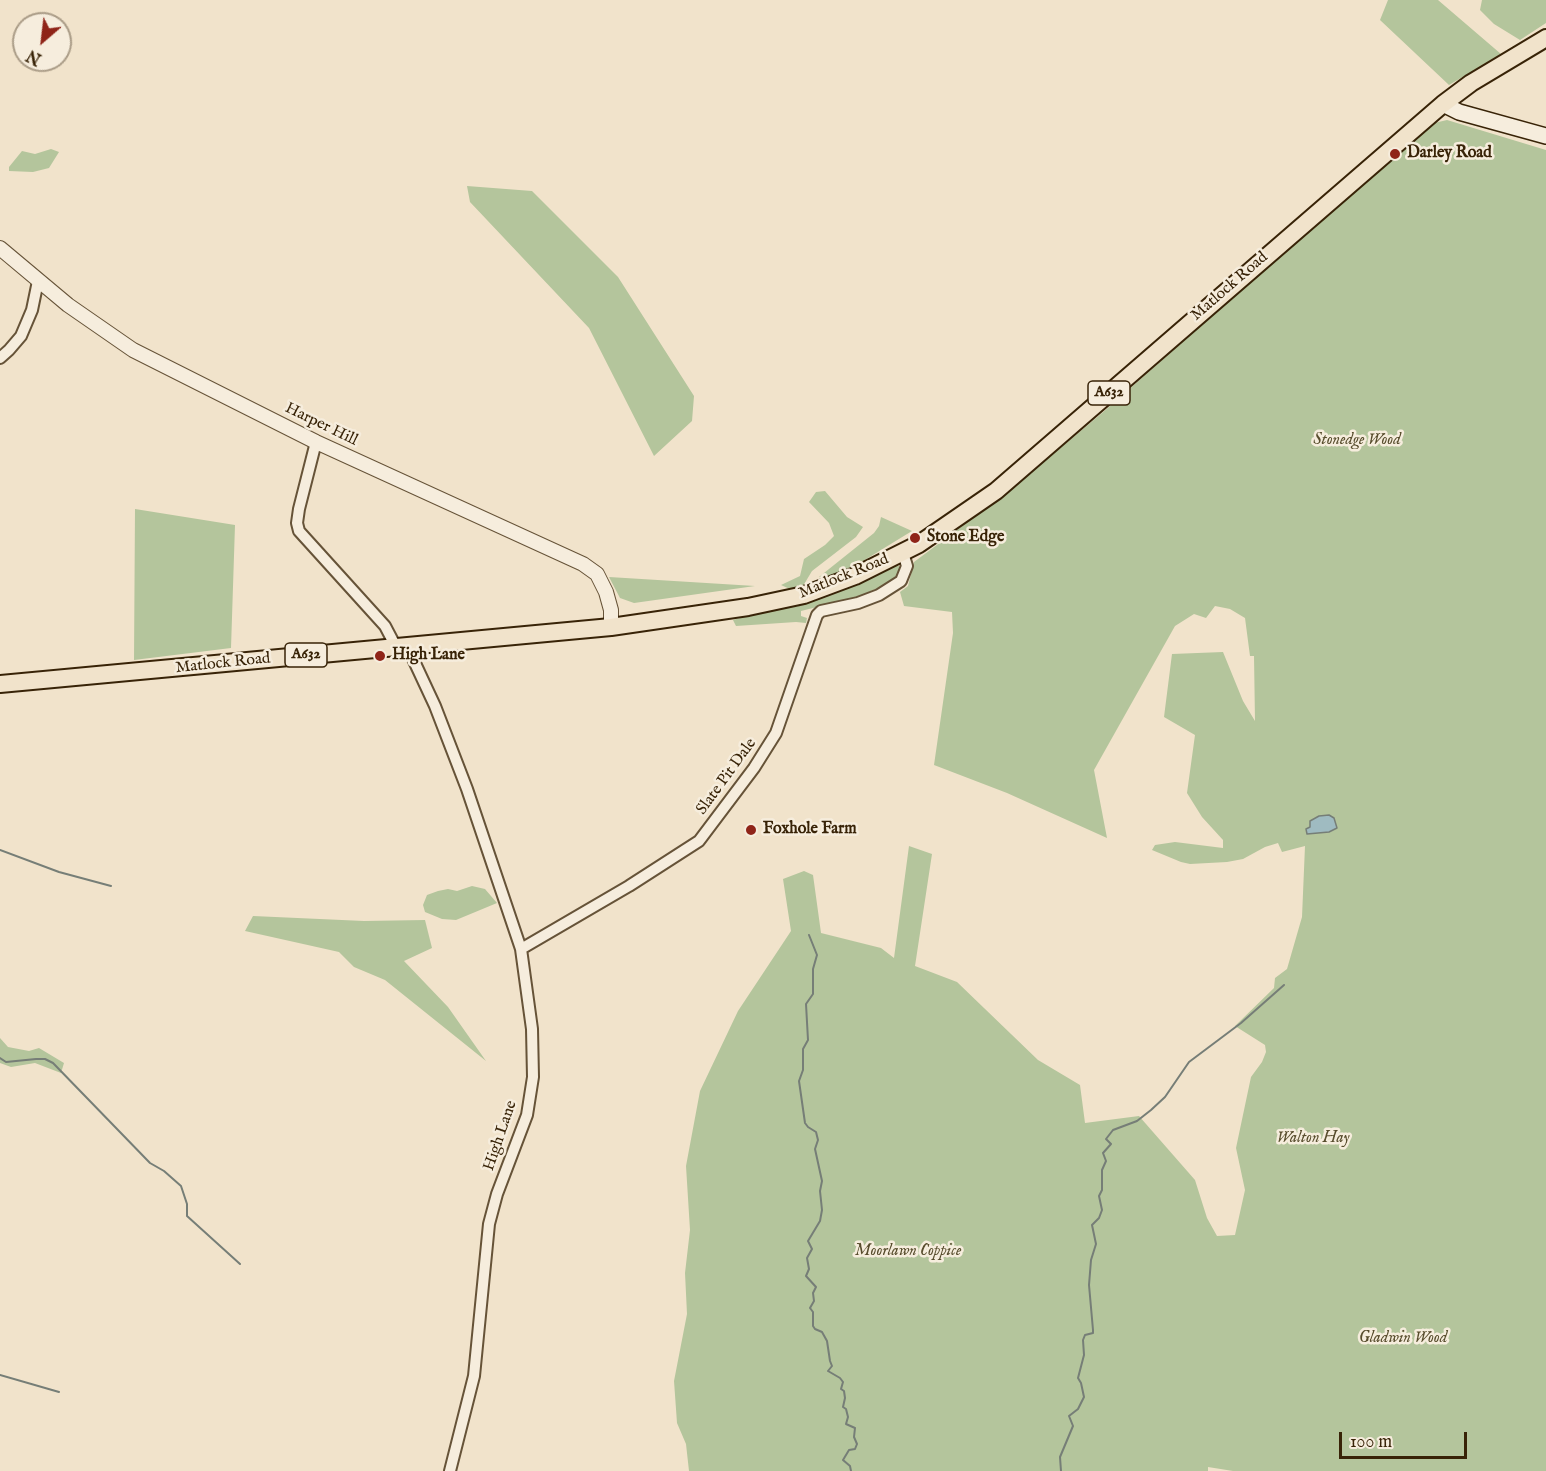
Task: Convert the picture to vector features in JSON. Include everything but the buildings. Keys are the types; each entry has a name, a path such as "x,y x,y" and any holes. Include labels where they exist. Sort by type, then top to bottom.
{"main road":[{"name":"Matlock Road","path":"0,684 611,627 748,607 804,595 855,576 919,544 996,491 1443,104 1471,82 1546,38"},
{"path":"1443,104 1460,112 1546,136"}],"street":[{"name":"Harper Hill","path":"0,248 68,305 133,350 316,442 583,564 597,574 606,592 611,610 611,627"},
{"path":"0,358 21,336 32,310 38,281"},
{"name":"High Lane","path":"316,442 299,509 297,523 299,531 385,626 401,647 435,706 463,779 521,949 532,1029 533,1077 527,1115 497,1194 489,1224 474,1376 450,1471"},
{"name":"Slate Pit Dale","path":"521,949 699,842 754,768 776,733 817,615 821,611 858,603 879,595 901,581 907,566 903,553"}],"green space":[{"path":"1388,0 1438,0 1501,54 1449,85 1380,20"},
{"path":"1482,0 1546,0 1546,23 1520,40 1494,24 1480,10"},
{"path":"1447,120 1546,150 1546,1471 1233,1471 1208,1467 1208,1471 689,1471 686,1444 677,1423 674,1381 687,1314 685,1273 690,1230 686,1166 700,1091 738,1011 791,931 783,879 804,871 813,875 821,933 881,948 894,958 909,846 932,854 915,966 957,982 1038,1060 1080,1085 1085,1123 1139,1116 1195,1180 1207,1218 1217,1236 1235,1235 1245,1190 1236,1148 1251,1077 1266,1052 1265,1045 1235,1026 1274,988 1275,978 1287,969 1302,917 1305,846 1282,852 1278,843 1243,859 1190,864 1152,850 1155,845 1175,842 1223,848 1223,840 1202,817 1187,793 1195,735 1164,717 1172,654 1223,652 1243,701 1255,721 1254,656 1250,656 1245,618 1230,609 1215,606 1206,618 1194,614 1175,626 1094,770 1107,838 1007,793 934,765 953,633 952,612 904,606 900,592 908,586 914,562 1008,492 1102,413 1430,124"},
{"path":"51,149 59,152 49,168 33,172 9,171 9,167 22,151 35,154"},
{"path":"467,186 532,191 618,277 694,396 692,421 654,456 589,328 470,202"},
{"path":"825,491 847,517 863,527 856,537 812,571 803,586 792,590 781,585 800,576 804,559 834,536 829,523 809,502 816,492"},
{"path":"135,509 235,525 231,648 134,660"},
{"path":"881,517 912,531 863,561 828,578 819,577 874,533"},
{"path":"895,564 900,569 897,576 880,587 857,597 801,611 801,616 807,618 806,623 736,626 733,620 793,603"},
{"path":"609,577 755,586 634,603 620,598"},
{"path":"472,886 485,889 497,903 456,920 442,919 425,912 423,905 427,895 448,889 457,891"},
{"path":"253,916 364,921 425,920 432,948 404,961 448,1007 486,1061 385,980 354,967 339,952 245,931"},
{"path":"0,1038 8,1047 29,1051 39,1048 64,1063 61,1073 35,1063 11,1067 0,1063"}],"water":[{"path":"1329,815 1334,818 1337,828 1329,832 1307,834 1306,829 1310,827 1310,821 1319,816"}],"waterway":[{"path":"0,850 59,872 111,886"},
{"path":"809,935 817,955 813,969 813,994 806,1004 808,1040 803,1049 803,1070 799,1081 805,1123 816,1132 818,1140 815,1149 822,1181 820,1191 822,1210 820,1221 808,1241 812,1249 807,1258 809,1269 806,1276 816,1287 813,1293 814,1301 810,1308 813,1312 813,1326 822,1332 827,1341 832,1366 828,1371 843,1382 841,1389 844,1391 843,1407 848,1417 846,1424 855,1428 854,1437 857,1444 855,1449 849,1450 843,1460 850,1466 851,1471"},
{"path":"1061,1471 1060,1457 1073,1426 1069,1416 1078,1409 1084,1397 1078,1378 1084,1355 1083,1340 1085,1335 1093,1333 1089,1285 1091,1260 1096,1244 1092,1225 1099,1218 1102,1210 1099,1196 1102,1190 1102,1170 1106,1161 1103,1153 1111,1144 1106,1139 1113,1130 1137,1121 1151,1110 1165,1097 1189,1062 1241,1023 1284,985"},
{"path":"0,1058 6,1062 45,1059 53,1063 150,1163 164,1171 181,1186 187,1204 187,1216 240,1264"},
{"path":"0,1375 59,1392"}],"place":[{"name":"Darley Road","path":"1395,154"},
{"name":"Stone Edge","path":"915,538"},
{"name":"High Lane","path":"380,656"},
{"name":"Foxhole Farm","path":"751,830"}],"park label":[{"name":"Stonedge Wood","path":"1357,441"},
{"name":"Walton Hay","path":"1313,1139"},
{"name":"Moorlawn Coppice","path":"908,1252"},
{"name":"Gladwin Wood","path":"1403,1339"}]}
